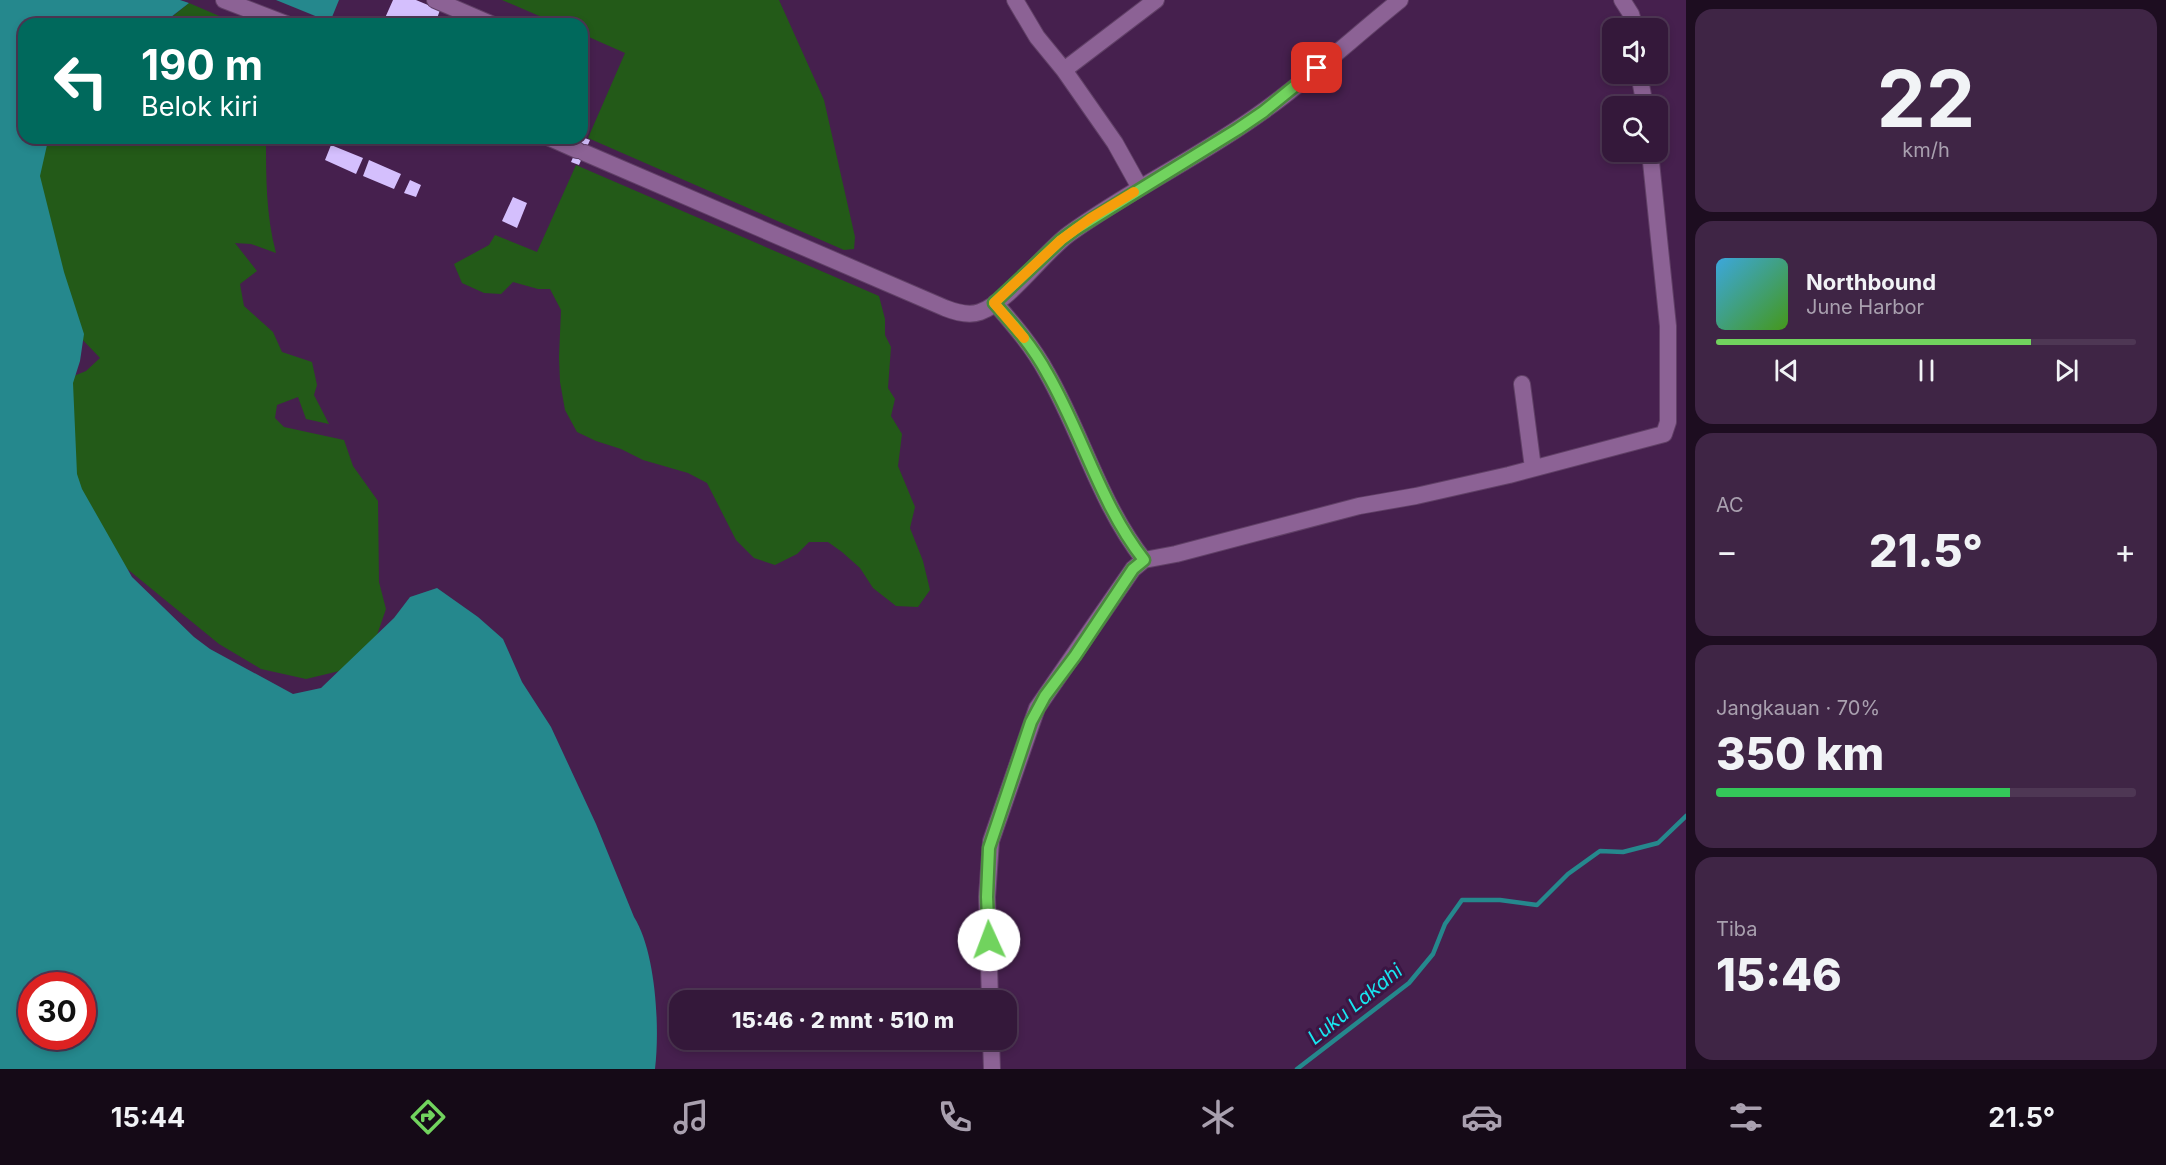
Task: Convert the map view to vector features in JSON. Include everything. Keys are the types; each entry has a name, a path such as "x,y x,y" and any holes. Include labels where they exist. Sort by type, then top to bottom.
{"street":[{"path":"224,0 270,18"},
{"path":"435,0 477,18"},
{"path":"1015,0 1037,37 1064,70 1115,143 1140,188"},
{"path":"1064,70 1156,0"},
{"path":"565,144 945,309 960,313 979,312 994,303 1061,240 1091,218 1263,112 1400,0"},
{"path":"1622,0 1632,18"},
{"path":"990,990 987,897 989,848 1024,742 1034,715 1045,696 1075,656 1133,569 1144,560 1176,554 1359,506 1416,496 1533,468 1664,434 1667,429 1670,360 1651,162"},
{"path":"994,303 1019,330 1047,373 1097,480 1131,544 1144,560"},
{"path":"1522,384 1533,468"},
{"path":"991,1050 992,1069"}],"shaded area":[{"path":"0,0 180,0 189,3 170,18 18,18 18,144 48,144 40,176 64,272 84,334 80,361 73,383 77,474 82,489 132,577 194,637 210,649 293,694 321,688 394,618 410,597 437,588 478,617 503,639 522,682 551,727 596,824 641,932 652,970 655,991 655,1069 0,1069"},
{"path":"276,0 339,0 332,18 320,18"},
{"path":"502,0 779,0 824,100 855,237 854,249 844,250 588,138 625,53 588,37 588,18 544,18"},
{"path":"189,3 224,18 170,18"},
{"path":"43,144 266,144 268,210 276,253 251,244 235,243 257,271 240,284 244,306 273,332 282,352 312,362 317,385 314,395 329,424 306,419 298,397 277,405 275,418 284,427 344,440 353,466 378,501 379,582 386,609 376,638 352,668 306,679 261,669 219,644 109,554 72,478 64,380 86,371 100,358 79,336 27,181"},
{"path":"576,165 879,296 885,319 885,335 891,347 888,388 895,399 891,416 902,434 898,466 915,507 910,528 923,561 930,590 918,607 896,606 873,588 860,568 828,542 809,542 797,554 775,565 754,558 736,540 707,483 688,473 643,460 577,432 565,410 560,382 559,357 561,310 550,289 538,289 513,282 501,294 484,293 462,283 454,264 489,245 495,235 537,252"}],"building":[{"path":"393,0 416,0 440,10 437,18 385,18"},
{"path":"588,139 590,140 579,165 571,162 579,144 588,144"},
{"path":"331,145 363,158 356,174 325,160"},
{"path":"369,160 401,174 394,189 363,176"},
{"path":"410,180 421,185 416,197 404,193"},
{"path":"513,197 527,203 517,228 502,221"}],"waterway":[{"name":"Luku Lakahi","path":"1297,1069 1409,983 1433,954 1445,924 1462,900 1500,900 1537,905 1568,874 1600,851 1623,852 1658,843 1686,816"}],"slow traffic":[{"path":"1024,338 994,303 1011,290 1061,240 1091,218 1134,192"}],"route":[{"path":"989,940 987,897 989,848 1031,722 1037,708 1133,569 1144,560 1131,544 1097,480 1047,373 1019,330 994,303 1011,290 1061,240 1091,218 1238,129 1263,112 1317,68"}]}
